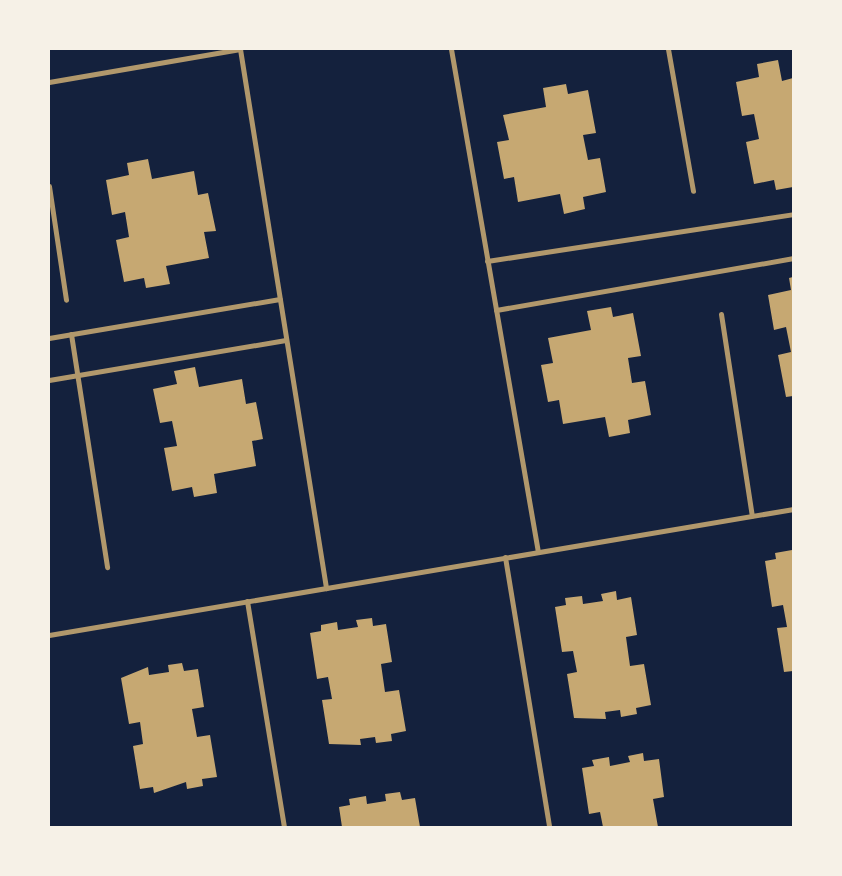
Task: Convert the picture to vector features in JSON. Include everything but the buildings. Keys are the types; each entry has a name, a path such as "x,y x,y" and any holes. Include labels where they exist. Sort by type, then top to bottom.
{"street":[{"path":"49,82 240,49 326,588"},
{"path":"451,49 538,552"},
{"path":"668,49 693,191"},
{"path":"49,186 66,300"},
{"path":"488,261 793,214"},
{"path":"496,310 793,258"},
{"path":"49,338 280,299"},
{"path":"721,314 752,516"},
{"path":"71,334 108,567"},
{"path":"49,380 286,340"},
{"path":"49,635 793,509"},
{"path":"505,558 549,827"},
{"path":"247,601 284,827"}]}
